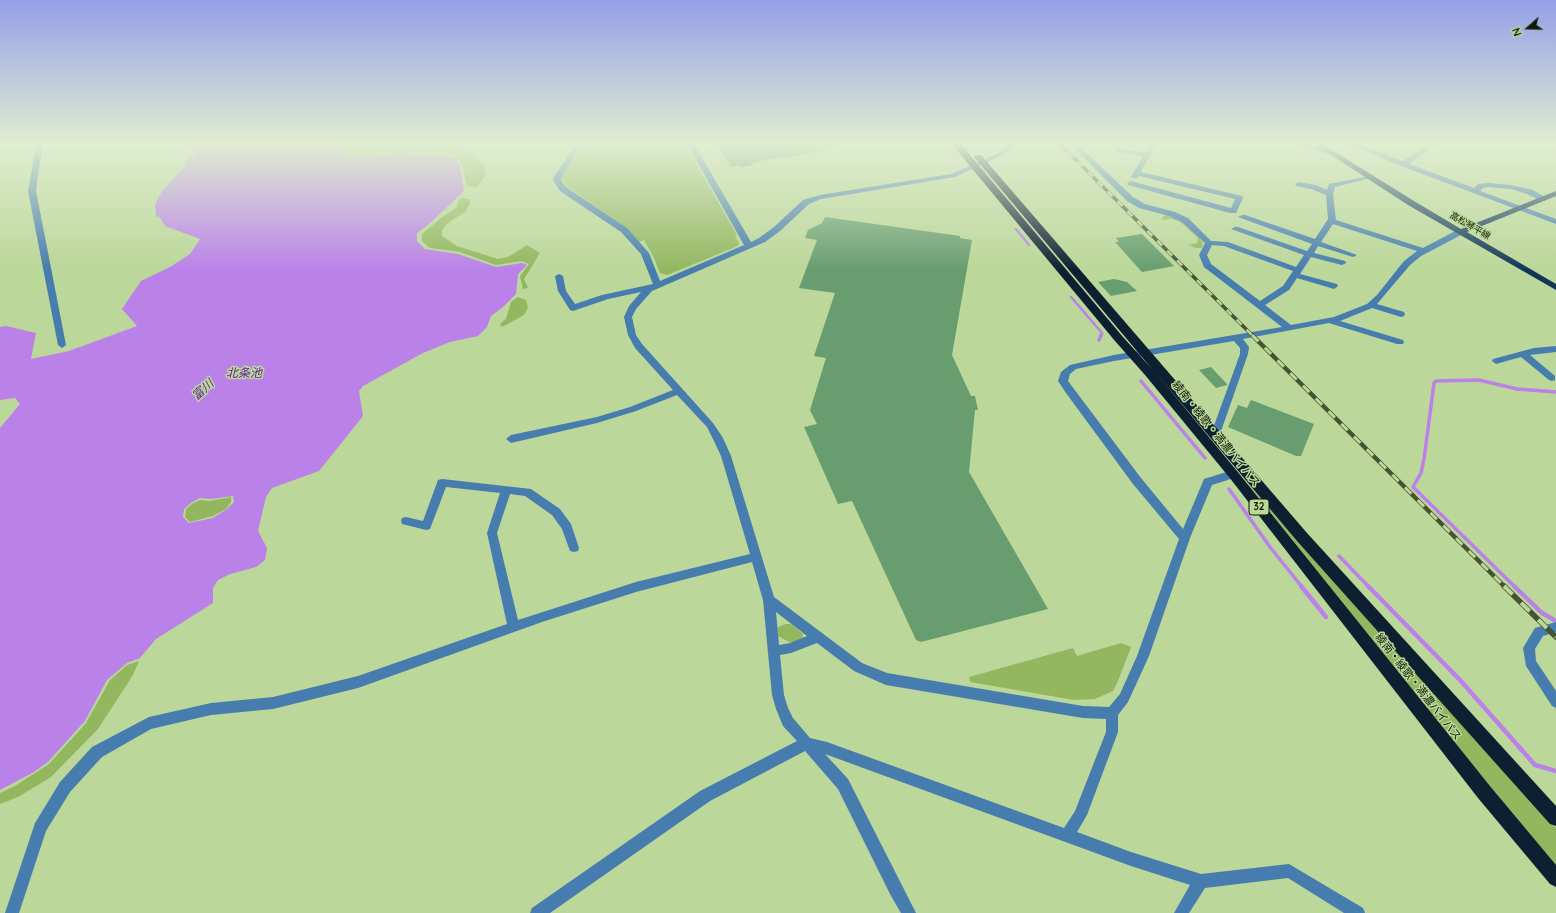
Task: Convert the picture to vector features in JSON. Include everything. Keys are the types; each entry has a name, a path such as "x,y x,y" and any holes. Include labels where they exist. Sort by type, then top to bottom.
{"highway":[{"name":"綾南・綾歌・満濃バイパス","path":"995,185 1058,267 1216,434 1302,537 1556,818"},
{"name":"綾南・綾歌・満濃バイパス","path":"1139,354 1479,785 1556,878"}],"main road":[{"name":"高松琴平線","path":"1381,185 1556,287"},
{"path":"1460,232 1556,193"}],"street":[{"path":"33,185 32,191 62,345"},
{"path":"560,185 563,189 624,230 645,253 657,284"},
{"path":"714,185 749,246"},
{"path":"904,185 812,199 800,206 769,236 749,246 657,284 649,289 632,308 628,317 629,325 638,346 710,425 718,438 726,456 769,600 778,688 782,708 788,722 844,784 896,890 909,913"},
{"path":"1115,185 1136,203 1172,214 1185,220 1208,243 1225,244 1279,254 1308,254 1342,262"},
{"path":"1117,187 1128,185"},
{"path":"1133,185 1233,211 1239,198 1184,185"},
{"path":"1302,185 1313,187 1329,194"},
{"path":"1260,305 1286,288 1332,220 1329,194 1332,186 1338,185"},
{"path":"1458,185 1556,222"},
{"path":"1476,191 1481,186 1490,185 1511,187 1530,192 1544,199"},
{"path":"1242,217 1353,255"},
{"path":"1330,222 1424,251"},
{"path":"1235,229 1279,254 1296,272 1334,286"},
{"path":"1185,538 1096,428 1069,392 1064,381 1066,372 1073,367 1289,328 1329,320 1358,311 1371,305 1380,297 1407,263 1424,251 1460,232"},
{"path":"1208,243 1203,255 1207,265 1289,328"},
{"path":"559,276 562,291 573,308 630,290 649,289"},
{"path":"1371,305 1401,314"},
{"path":"1329,320 1400,342"},
{"path":"1216,434 1244,354 1245,347 1236,338"},
{"path":"1496,361 1523,354 1556,349"},
{"path":"1523,354 1551,378"},
{"path":"511,438 597,420 633,409 679,391"},
{"path":"1067,836 1080,815 1112,732 1112,713 1124,698 1143,656 1185,538 1208,482 1233,474"},
{"path":"406,521 426,526 442,482 527,492 556,512 567,527 574,548"},
{"path":"506,490 492,533 514,627"},
{"path":"12,913 40,828 66,787 97,752 149,723 211,709 273,703 358,682 514,627 636,587 756,557"},
{"path":"769,600 858,667 886,679 1083,712 1112,713"},
{"path":"1556,626 1539,632 1529,648 1530,662 1556,702"},
{"path":"774,651 791,648 817,637"},
{"path":"537,913 705,796 807,743 827,748 1130,859 1201,881 1289,871 1358,913"},
{"path":"1181,913 1201,881"}],"green space":[{"path":"467,185 479,185 476,188"},
{"path":"565,185 708,185 737,235 735,236 739,243 738,246 667,275 660,273 644,240 639,242 621,224"},
{"path":"460,198 469,199 470,203 466,211 448,223 442,230 442,236 457,246 498,259 508,257 527,245 540,253 524,279 528,288 523,289 520,276 529,264 522,261 496,265 460,252 430,248 422,241 422,234 456,208"},
{"path":"1167,215 1178,218 1200,238 1203,243 1202,248 1196,248 1188,245 1197,243 1198,238 1179,221 1162,219 1163,216"},
{"path":"518,297 526,300 528,308 524,315 502,327 500,324 506,319 511,302"},
{"path":"1219,447 1556,828 1556,866 1428,710"},
{"path":"231,497 231,502 226,509 213,516 190,522 185,517 186,509 200,500 210,501"},
{"path":"791,624 803,634 802,640 793,644 778,636 778,627"},
{"path":"1121,643 1131,647 1118,681 1113,691 1095,699 1074,700 970,682 969,677 1073,648 1077,656"},
{"path":"139,661 133,675 98,729 51,777 18,797 0,804 0,793 15,786 49,764 86,723 110,680 127,665"}],"water":[{"name":"北条池","path":"168,185 463,185 464,191 428,225 417,233 417,241 425,249 458,254 496,267 522,263 527,265 518,274 516,294 491,316 487,327 478,336 450,342 423,353 363,386 359,391 363,416 319,471 272,488 266,497 258,531 267,548 265,560 256,567 230,574 218,580 213,588 213,603 156,639 140,658 127,663 107,680 85,721 48,762 34,772 0,790 0,428 20,404 15,398 0,400 0,327 6,326 36,333 31,359 69,351 137,326 122,309 141,281 170,267 190,254 200,239 165,226 159,216 156,217 155,205 162,191","holes":["233,496 234,502 227,509 213,518 189,523 183,517 184,509 200,498 212,499"]}],"building":[{"path":"825,217 960,236 960,238 972,240 952,355 971,396 975,396 978,410 975,410 969,472 1048,609 921,642 916,640 852,501 838,504 804,427 817,424 810,410 826,358 814,356 835,293 799,288 817,240 805,238 808,230 822,223"},
{"path":"1142,234 1174,266 1142,272 1115,242 1119,242 1116,238"},
{"path":"1114,279 1127,282 1137,291 1111,296 1098,282"},
{"path":"1211,367 1227,385 1216,388 1199,370"},
{"path":"1251,400 1314,424 1301,456 1296,456 1228,427 1238,405 1247,408"}],"waterway":[{"path":"1016,229 1029,245"},
{"path":"1071,297 1102,333 1101,336"},
{"path":"1099,340 1101,335"},
{"path":"1515,587 1413,487 1421,473 1424,459 1434,383 1436,381 1479,380 1517,389 1556,392"},
{"path":"1141,381 1205,458"},
{"path":"1229,489 1270,547 1302,587"},
{"path":"1339,556 1369,587"},
{"path":"1301,586 1326,617"},
{"path":"1368,586 1460,680 1535,765 1556,771"},
{"path":"1514,586 1542,613 1556,621"}],"railway":[{"path":"1101,185 1253,336"},
{"path":"1252,335 1505,587"},
{"path":"1504,586 1556,637"}],"water label":[{"name":"富川","path":"203,390"}]}
